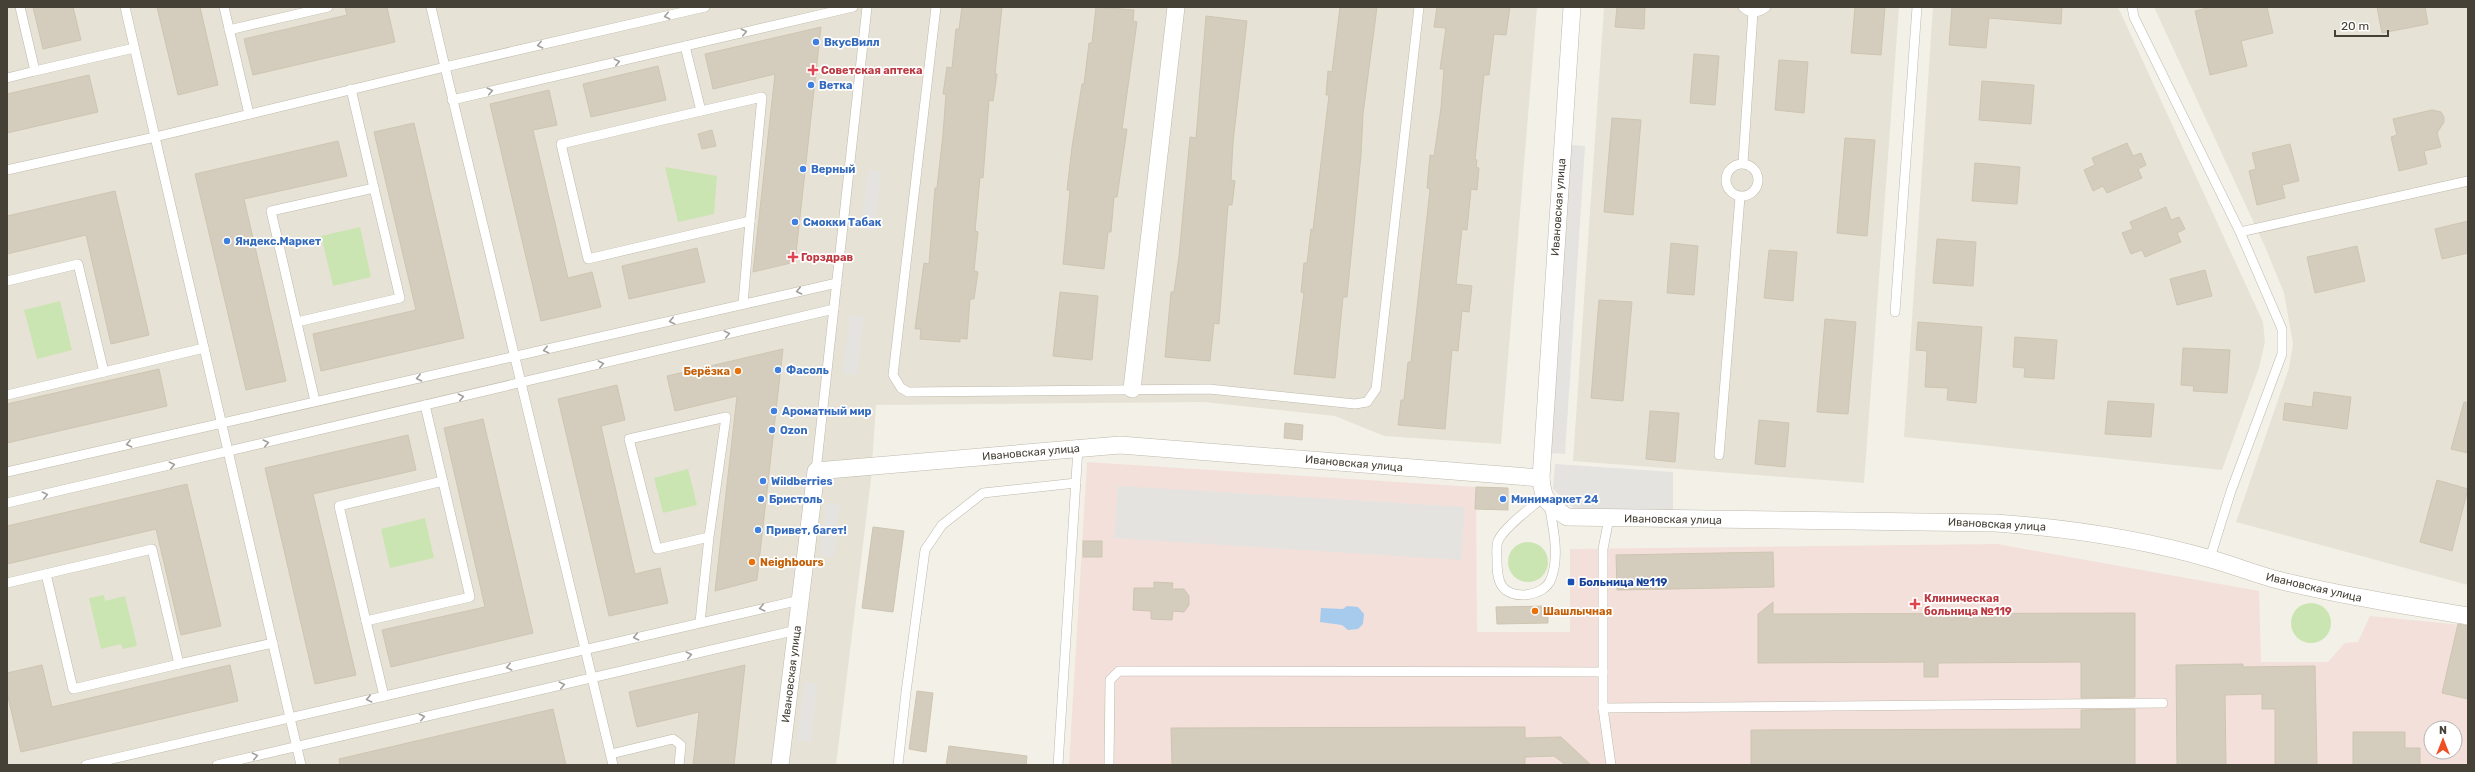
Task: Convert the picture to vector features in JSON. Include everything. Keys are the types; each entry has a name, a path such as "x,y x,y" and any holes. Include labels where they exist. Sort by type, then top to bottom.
{"street":[{"path":"1132,389 1176,7"},
{"name":"Ивановская улица","path":"1572,7 1541,478 1546,500 1567,517 1996,523 2046,526 2108,536 2210,558 2273,579 2351,596 2468,616"},
{"name":"Ивановская улица","path":"780,765 816,471 1120,445 1541,478"}],"lane":[{"path":"20,7 35,71"},
{"path":"125,7 301,765"},
{"path":"224,7 249,114"},
{"path":"229,30 328,7"},
{"path":"431,7 452,100 586,648 613,765"},
{"path":"7,170 155,137 445,67 705,7"},
{"path":"452,100 853,7"},
{"path":"816,471 867,7"},
{"path":"936,7 893,375 897,384 908,392 1209,389 1355,404 1367,402 1373,396 1376,389 1419,7"},
{"path":"1743,7 1753,12 1761,11 1766,7"},
{"path":"1895,312 1917,7"},
{"path":"2132,7 2134,17 2240,232 2282,329 2282,354 2231,491 2210,558"},
{"path":"1743,163 1753,12"},
{"path":"685,46 701,111"},
{"path":"7,78 134,48"},
{"path":"297,322 400,298 351,90"},
{"path":"743,304 762,97 561,144 588,259 750,221"},
{"path":"1743,163 1752,166 1757,173 1758,182 1755,190 1748,195 1740,197 1732,194 1726,187 1725,178 1728,170 1735,165 1743,163"},
{"path":"2240,232 2468,181"},
{"path":"315,401 271,211 374,188"},
{"path":"1719,456 1740,197"},
{"path":"7,281 78,264 104,372"},
{"path":"7,472 221,422 515,357 837,282"},
{"path":"7,503 834,309"},
{"path":"7,395 204,348"},
{"path":"366,621 470,597 425,405"},
{"path":"700,622 709,537 726,417 629,439 657,549 709,537"},
{"path":"1058,765 1078,448"},
{"path":"384,696 340,506 443,482"},
{"path":"898,765 925,550 942,525 984,493 1076,483"},
{"path":"1546,500 1555,557 1551,580 1546,587 1531,594 1510,593 1502,586 1497,572 1497,543 1506,528 1546,500"},
{"path":"1609,518 1603,549 1603,708 1611,765"},
{"path":"7,583 152,549 179,664"},
{"path":"46,574 73,689 273,643"},
{"path":"86,765 586,648 800,600"},
{"path":"217,765 797,630"},
{"path":"1108,765 1110,680 1119,671 1603,672"},
{"path":"1603,708 2163,703"},
{"path":"611,754 673,739 681,745 679,765"}],"shaded area":[{"path":"7,7 1537,7 1501,444 1384,436 1335,416 1204,402 876,405 871,479 836,765 7,765"},
{"path":"1604,7 1899,7 1864,483 1573,461"},
{"path":"1933,7 2118,7 2263,322 2265,342 2259,368 2222,470 1904,437"},
{"path":"2154,7 2468,7 2468,585 2236,522 2289,368 2293,344 2284,293 2266,249"},
{"path":"1571,145 1585,146 1565,454 1550,453"},
{"path":"868,170 882,171 874,230 860,228"},
{"path":"850,315 864,317 857,375 843,374"},
{"name":"Клиническая больница №119","path":"1087,462 1476,487 1477,632 1570,632 1570,549 1997,544 2259,591 2261,662 2328,662 2345,643 2358,642 2370,616 2468,626 2468,765 1069,765"},
{"path":"1555,464 1673,472 1673,510 1575,509 1553,489"},
{"path":"1118,486 1465,507 1461,560 1114,538"},
{"path":"826,503 840,505 834,557 820,556"},
{"path":"804,682 818,683 811,742 797,740"}],"green space":[{"path":"665,167 717,176 714,214 678,222"},
{"path":"360,227 371,277 333,286 321,236"},
{"path":"60,301 72,350 37,359 24,310"},
{"path":"688,469 697,505 663,513 654,478"},
{"path":"425,518 434,558 390,568 381,529"},
{"path":"1528,542 1542,548 1548,562 1542,576 1528,582 1514,576 1508,562 1514,548"},
{"path":"104,595 105,601 125,596 137,646 123,649 121,644 101,649 89,598"},
{"path":"2315,603 2322,606 2328,612 2331,623 2330,631 2322,640 2315,643 2307,643 2300,640 2292,631 2291,619 2294,612 2303,604"}],"water":[{"path":"1347,606 1358,607 1364,614 1363,624 1358,629 1348,630 1342,625 1320,622 1321,608 1343,609"}],"building":[{"path":"33,7 73,7 81,40 43,49"},
{"path":"157,7 200,7 218,85 178,95"},
{"path":"345,7 387,7 395,42 253,75 244,39 347,15"},
{"path":"962,7 1002,7 995,74 997,74 993,101 989,100 983,178 980,177 975,231 978,232 974,271 978,272 974,299 970,299 967,339 960,338 960,342 920,339 921,329 915,329 924,263 929,264 935,188 937,188 943,134 946,94 943,94 947,67 952,68 956,29 959,29"},
{"path":"1096,7 1134,10 1133,21 1137,22 1122,129 1127,129 1117,197 1114,197 1111,232 1108,232 1104,269 1063,264 1070,190 1067,190 1072,147 1082,84 1084,84 1089,43 1092,43"},
{"path":"1340,7 1377,7 1363,114 1361,155 1347,297 1343,297 1335,378 1294,374 1304,293 1301,292 1304,263 1307,263 1311,229 1313,230 1329,95 1326,95 1328,71 1332,72"},
{"path":"1437,7 1510,7 1506,35 1494,34 1489,75 1484,75 1475,159 1477,160 1476,167 1479,168 1477,190 1471,189 1467,230 1462,229 1456,284 1472,286 1469,312 1462,311 1458,351 1452,350 1445,429 1398,425 1401,400 1404,400 1408,362 1411,362 1430,189 1427,188 1430,155 1434,156 1441,108 1444,69 1440,69 1446,28 1434,27"},
{"path":"1617,7 1645,7 1644,29 1615,27"},
{"path":"1855,7 1885,7 1881,55 1851,53"},
{"path":"1952,7 2062,7 2061,24 1989,18 1986,48 1949,45"},
{"path":"2212,7 2267,7 2273,33 2241,41 2247,66 2210,75 2195,11"},
{"path":"2377,7 2425,7 2428,24 2382,33"},
{"path":"1206,16 1247,21 1233,142 1231,180 1235,181 1232,205 1228,205 1219,324 1214,323 1210,361 1165,357 1171,292 1174,292 1179,256 1190,137 1196,138"},
{"path":"821,27 795,262 753,272 775,74 713,89 705,54"},
{"path":"1694,54 1719,56 1715,105 1690,103"},
{"path":"1779,60 1808,62 1804,113 1775,110"},
{"path":"658,66 666,100 591,117 583,84"},
{"path":"89,75 98,112 7,133 7,94"},
{"path":"1982,81 2034,85 2031,124 1979,120"},
{"path":"549,90 557,125 533,130 568,278 592,272 601,307 541,321 490,104"},
{"path":"2432,110 2441,112 2444,117 2444,122 2437,133 2441,147 2424,151 2427,164 2399,171 2391,137 2397,135 2393,119"},
{"path":"1612,118 1641,120 1633,215 1604,212"},
{"path":"414,123 464,338 321,371 313,334 416,310 374,132"},
{"path":"712,130 716,146 702,149 698,134"},
{"path":"1845,138 1875,140 1867,236 1837,233"},
{"path":"338,141 347,176 244,199 286,381 246,390 195,174"},
{"path":"2127,143 2133,156 2141,153 2146,165 2138,169 2142,178 2107,193 2103,186 2093,191 2084,170 2095,165 2092,158"},
{"path":"2290,144 2299,181 2282,185 2285,198 2257,205 2249,171 2256,169 2252,153"},
{"path":"1975,163 2020,167 2017,204 1972,201"},
{"path":"115,191 149,335 111,344 86,235 7,254 7,216"},
{"path":"2166,207 2171,220 2179,217 2185,229 2177,233 2181,242 2145,257 2142,250 2131,254 2122,233 2133,229 2130,222"},
{"path":"2468,221 2468,253 2442,259 2435,229"},
{"path":"1937,239 1976,242 1973,286 1933,283"},
{"path":"1671,243 1698,246 1694,295 1667,293"},
{"path":"2357,246 2365,281 2315,293 2307,257"},
{"path":"697,248 705,282 629,299 622,266"},
{"path":"1769,250 1797,252 1793,301 1764,298"},
{"path":"2205,270 2212,296 2177,305 2170,279"},
{"path":"1060,292 1098,296 1092,360 1053,356"},
{"path":"1599,300 1632,302 1623,401 1591,398"},
{"path":"1825,319 1856,322 1848,414 1817,412"},
{"path":"1918,322 1982,327 1976,403 1947,400 1948,388 1925,387 1927,351 1916,350"},
{"path":"2015,337 2057,340 2054,379 2024,377 2025,368 2013,367"},
{"path":"2183,348 2230,350 2227,393 2193,391 2194,386 2181,385"},
{"path":"783,349 757,580 715,591 737,396 675,411 667,376"},
{"path":"159,369 167,406 7,443 7,404"},
{"path":"617,385 625,420 601,426 635,574 660,568 668,603 609,616 558,399"},
{"path":"2314,392 2351,397 2347,429 2283,420 2285,403 2312,407"},
{"path":"2108,401 2154,404 2151,437 2105,434"},
{"path":"2464,402 2468,403 2468,453 2451,449"},
{"path":"1650,411 1679,413 1675,462 1646,459"},
{"path":"483,419 533,633 391,667 382,630 485,607 444,428"},
{"path":"1759,420 1789,423 1785,467 1755,464"},
{"path":"1285,423 1303,425 1302,440 1284,438"},
{"path":"408,435 416,470 313,494 356,675 315,684 265,468"},
{"path":"2437,480 2468,489 2452,551 2420,542"},
{"path":"187,484 221,626 181,635 156,529 7,564 7,526"},
{"path":"1476,487 1508,488 1508,510 1475,509"},
{"path":"873,527 904,531 893,612 862,608"},
{"path":"1083,541 1102,541 1102,557 1083,557"},
{"path":"1773,552 1774,587 1617,590 1616,555"},
{"path":"1154,582 1173,583 1172,589 1184,589 1189,596 1189,605 1184,612 1173,611 1172,620 1151,619 1151,611 1133,610 1134,588 1154,588"},
{"path":"1773,602 1773,614 2135,613 2135,697 2081,698 2081,662 1938,663 1938,677 1924,677 1924,662 1758,663 1758,614"},
{"path":"1548,606 1548,623 1497,624 1496,607"},
{"path":"2458,624 2468,626 2468,699 2442,693"},
{"path":"2243,664 2243,667 2315,666 2317,765 2275,765 2275,709 2262,709 2262,694 2225,695 2226,765 2177,765 2176,665"},
{"path":"42,665 52,707 230,665 238,701 21,752 7,693 7,673"},
{"path":"745,665 734,765 693,765 699,712 637,727 629,692"},
{"path":"917,691 933,693 926,752 909,749"},
{"path":"553,709 566,765 340,765 339,759"},
{"path":"2135,709 2135,765 1751,765 1751,730 2081,729 2081,710"},
{"path":"1525,727 1525,738 1561,737 1591,765 1566,765 1554,756 1525,757 1525,765 1172,765 1171,728"},
{"path":"2353,732 2405,732 2405,748 2420,748 2420,765 2353,765"},
{"path":"949,746 1027,756 1026,765 946,765"}],"place":[{"name":"ВкусВилл","path":"816,42"},
{"name":"Советская аптека","path":"813,70"},
{"name":"Ветка","path":"811,85"},
{"name":"Верный","path":"803,169"},
{"name":"Смокки Табак","path":"795,222"},
{"name":"Яндекс.Маркет","path":"227,241"},
{"name":"Горздрав","path":"793,257"},
{"name":"Фасоль","path":"778,370"},
{"name":"Берёзка","path":"738,371"},
{"name":"Ароматный мир","path":"774,411"},
{"name":"Ozon","path":"772,430"},
{"name":"Wildberries","path":"763,481"},
{"name":"Бристоль","path":"761,499"},
{"name":"Минимаркет 24","path":"1503,499"},
{"name":"Привет, багет!","path":"758,530"},
{"name":"Neighbours","path":"752,562"},
{"name":"Больница №119","path":"1571,582"},
{"name":"Клиническая больница №119","path":"1915,604"},
{"name":"Шашлычная","path":"1535,611"}]}
